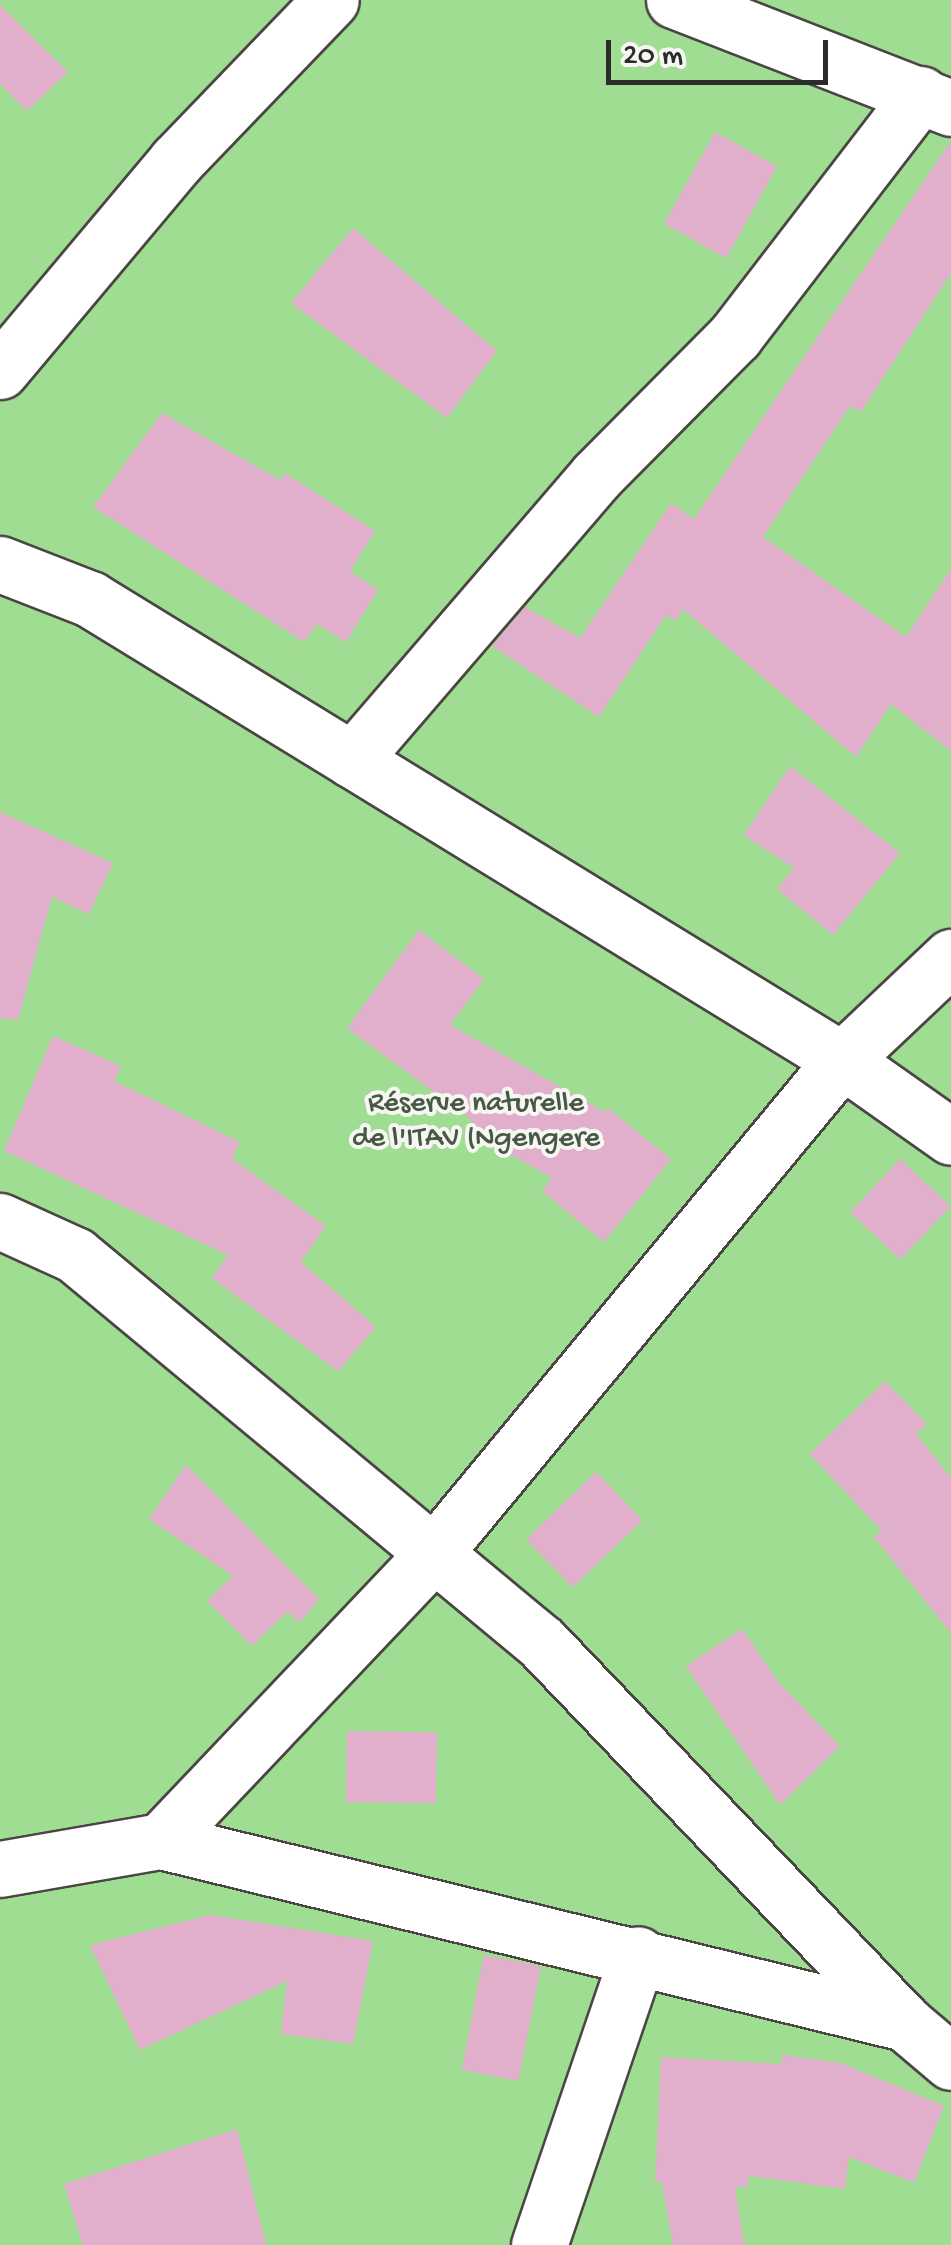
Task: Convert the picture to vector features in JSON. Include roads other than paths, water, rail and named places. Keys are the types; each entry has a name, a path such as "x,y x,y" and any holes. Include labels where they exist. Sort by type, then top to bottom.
{"street":[{"path":"0,371 176,161 331,0"},
{"path":"352,760 597,475 736,336 936,101 674,0"},
{"path":"0,564 90,599 842,1060 951,1137"},
{"path":"161,1841 434,1554 842,1060 951,957"},
{"path":"0,1221 75,1254 542,1643 906,2023 951,2062"},
{"path":"0,1870 161,1841 638,1954 906,2023"},
{"path":"539,2245 638,1954"}],"park label":[{"name":"Réserve naturelle de l'ITAV (Ngengere","path":"476,1122"}]}
